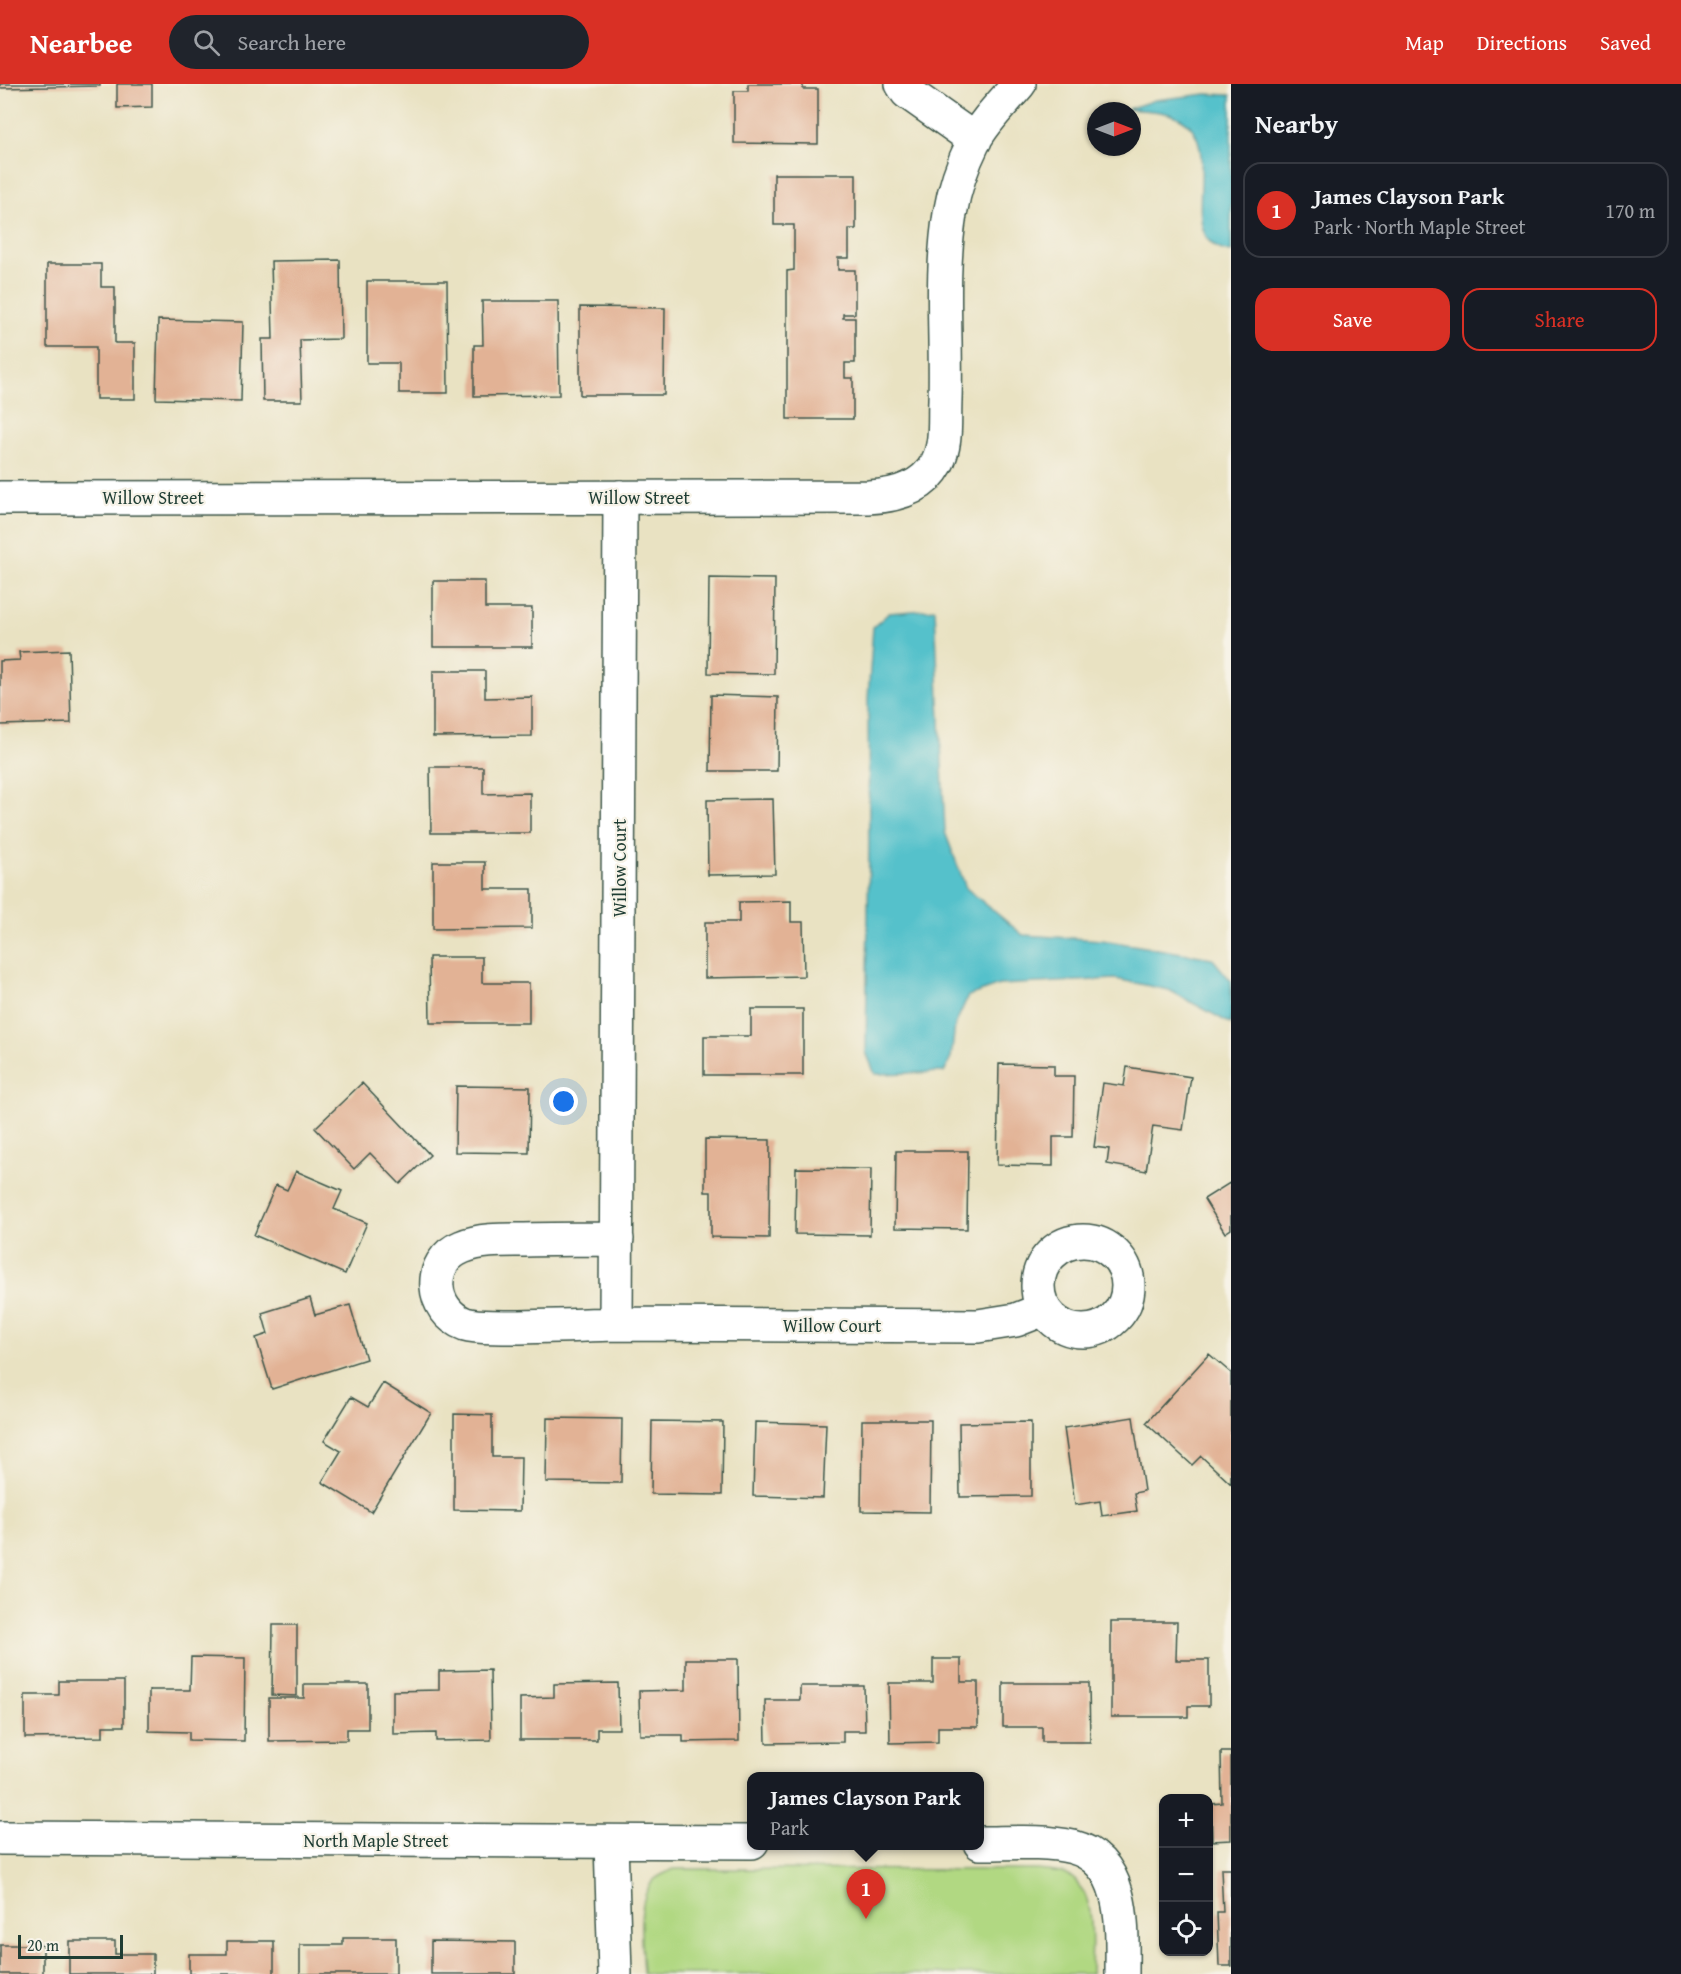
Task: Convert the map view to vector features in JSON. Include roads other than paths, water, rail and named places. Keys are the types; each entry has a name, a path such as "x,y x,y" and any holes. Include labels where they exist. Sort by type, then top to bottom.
{"street":[{"path":"902,84 907,92 975,140"},
{"name":"Willow Street","path":"0,498 881,497 906,491 925,479 938,461 944,436 945,261 950,212 958,180 975,140 1019,84"},
{"name":"Willow Court","path":"616,1324 620,497"},
{"name":"Willow Court","path":"617,1239 502,1240 472,1244 457,1249 446,1257 438,1272 438,1297 444,1310 451,1317 471,1325 542,1327 616,1324 978,1326 1016,1320 1044,1309"},
{"name":"North Maple Street","path":"0,1838 747,1842"},
{"path":"611,1842 615,1974"},
{"path":"984,1843 1061,1845 1082,1850 1098,1859 1115,1887 1119,1907 1122,1974"}],"water":[{"path":"1206,94 1231,95 1231,252 1213,245 1204,232 1201,214 1200,151 1195,133 1183,120 1170,114 1141,110 1141,105 1155,100"},
{"path":"935,609 945,832 966,888 1023,935 1102,940 1212,958 1231,981 1231,1024 1169,990 1116,979 999,985 968,996 955,1025 951,1058 944,1072 875,1074 866,1052 869,844 868,699 873,627 889,613"}],"place":[{"name":"James Clayson Park","path":"866,1919"}]}
